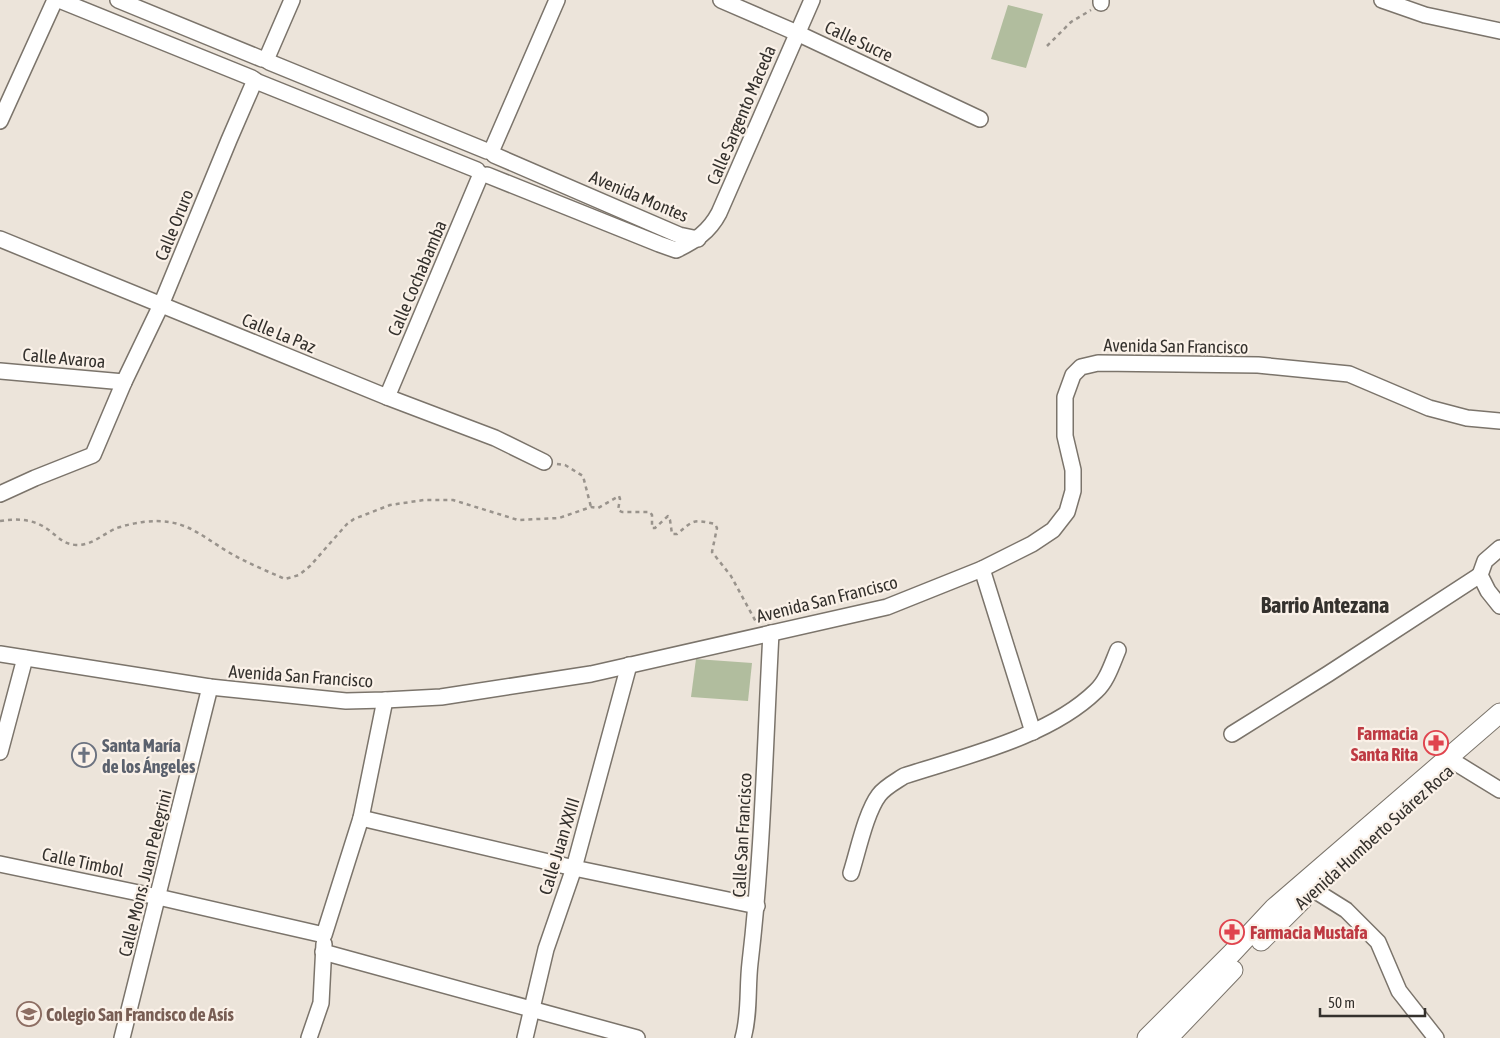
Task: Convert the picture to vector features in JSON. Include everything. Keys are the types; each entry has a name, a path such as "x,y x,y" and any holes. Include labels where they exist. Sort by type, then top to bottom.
{"main road":[{"name":"Avenida Humberto Suárez Roca","path":"1147,1038 1274,908 1500,713"},
{"name":"Avenida Humberto Suárez Roca","path":"1168,1038 1285,916 1500,726"}],"street":[{"path":"0,121 55,0"},
{"name":"Avenida Montes","path":"59,0 676,250 698,239"},
{"name":"Avenida Montes","path":"118,0 491,153 679,235 698,239"},
{"path":"266,60 292,0"},
{"path":"491,153 557,0"},
{"name":"Calle Sucre","path":"721,0 797,33 980,119"},
{"name":"Calle Sargento Maceda","path":"698,239 713,224 719,213 812,0"},
{"path":"1382,0 1425,15 1500,31"},
{"name":"Calle Oruro","path":"0,494 93,455 124,382 161,305 255,80 250,71 252,63 266,60"},
{"name":"Calle Cochabamba","path":"387,398 482,173 474,163 475,159 480,153 491,153"},
{"name":"Calle La Paz","path":"0,239 387,398 495,438 544,462"},
{"name":"Avenida San Francisco","path":"0,654 210,687 346,702 385,700 441,697 591,674 887,607 982,569 1032,544 1054,530 1066,512 1073,491 1073,470 1065,436 1065,397 1073,374 1081,367 1098,363 1258,366 1349,374 1429,408 1468,418 1500,421"},
{"name":"Calle Avaroa","path":"0,371 124,382"},
{"path":"1232,734 1313,684 1480,574 1485,561 1500,548"},
{"path":"982,569 1033,732"},
{"path":"1480,574 1488,591 1500,606"},
{"name":"Calle San Francisco","path":"743,1038 747,1026 748,978 757,906 766,634"},
{"path":"851,873 872,806 879,794 887,787 904,776 1023,737 1068,712 1098,690 1110,670 1118,650"},
{"path":"0,752 25,658"},
{"name":"Calle Juan XXIII","path":"525,1038 546,949 574,868 629,665"},
{"name":"Calle Mons. Juan Pelegrini","path":"122,1038 210,687"},
{"path":"309,1038 321,1003 324,935 361,818 385,700"},
{"path":"1456,763 1500,790"},
{"path":"361,818 574,868 757,906"},
{"name":"Calle Timbol","path":"0,864 158,897 324,935"},
{"path":"1314,890 1346,910 1378,942 1399,991 1436,1038"},
{"path":"323,952 637,1038"}],"path":[{"path":"1046,46 1071,22 1101,2"},
{"path":"544,462 565,465 583,476 591,507"},
{"path":"0,521 13,519 32,521 48,529 63,542 77,545 90,543 116,528 134,523 172,522 193,528 231,554 285,579 299,575 310,566 347,524 354,519 390,505 424,500 453,500 518,520 531,520 559,518 591,507 598,508 619,496 618,510 622,512 650,512 652,515 652,528 655,528 668,516 672,534 677,534 691,522 697,520 715,524 717,528 712,552 731,576 766,634"}],"green space":[{"path":"1008,5 1043,14 1026,68 991,59"},
{"path":"696,659 752,663 748,701 691,697"}],"place":[{"name":"Farmacia Santa Rita","path":"1436,743"},
{"name":"Santa María de los Ángeles","path":"84,755"},
{"name":"Farmacia Mustafa","path":"1232,932"},
{"name":"Colegio San Francisco de Asís","path":"29,1014"}],"district":[{"name":"Barrio Antezana","path":"1325,605"}]}
